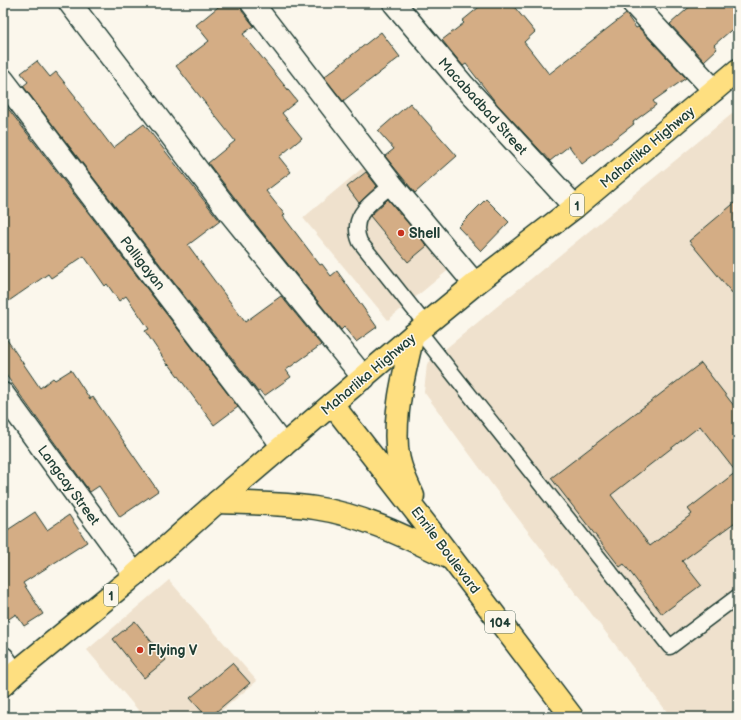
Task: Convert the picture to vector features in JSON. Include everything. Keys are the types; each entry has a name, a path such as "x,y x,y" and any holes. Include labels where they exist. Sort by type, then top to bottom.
{"highway":[{"name":"Maharlika Highway","path":"7,672 84,618 135,575 216,502 420,330 476,284 575,207 738,70"},
{"path":"420,330 401,391 398,413 397,448 406,481 428,526"},
{"name":"Enrile Boulevard","path":"332,404 428,526 572,717"},
{"path":"216,502 280,504 316,508 381,526 452,559"}],"street":[{"path":"70,3 231,214 364,378"},
{"path":"252,3 392,185 476,284"},
{"name":"Macabadbad Street","path":"394,3 464,86 575,207"},
{"path":"633,3 714,90"},
{"name":"Palligayan","path":"3,80 283,446"},
{"name":"Langcay Street","path":"3,394 135,575"}],"lane":[{"path":"392,185 362,211 358,218 356,226 360,242 420,330 670,647 738,596"}],"shaded area":[{"path":"738,109 738,717 671,717 493,486 424,392 427,364"},
{"path":"366,165 452,267 388,320 303,218"},
{"path":"169,580 257,681 214,717 144,717 87,650"}],"building":[{"path":"223,3 240,3 242,11 254,26 243,34 297,101 282,113 302,138 279,157 291,172 266,191 285,215 283,216 320,265 322,264 331,276 337,271 377,327 356,342 344,327 341,330 208,163 235,141 176,66 209,41 196,25"},
{"path":"484,3 511,3 535,32 524,42 549,74 626,14 636,28 638,27 686,78 653,101 656,105 582,164 569,146 550,161 497,104 466,64 463,66 442,40 464,23 462,21"},
{"path":"694,3 738,3 738,24 714,45 717,49 704,61 670,24"},
{"path":"381,32 400,57 343,101 324,77"},
{"path":"37,61 50,77 56,72 113,148 144,124 220,221 188,245 245,322 281,296 321,345 286,370 291,377 264,396 260,391 258,392 23,86 28,82 21,73"},
{"path":"3,102 238,407 214,425 169,364 168,365 145,331 149,329 126,296 119,301 107,284 105,286 84,256 51,278 48,274 3,305"},
{"path":"410,103 457,156 415,193 385,156 394,149 378,131"},
{"path":"366,172 377,186 359,203 347,187"},
{"name":"Shell","path":"388,199 427,246 408,262 370,216"},
{"path":"486,199 509,222 481,251 458,227"},
{"path":"738,200 738,300 689,241"},
{"path":"3,334 40,388 53,378 55,380 71,370 90,399 93,397 158,491 120,517 99,486 90,492 3,371"},
{"path":"701,363 738,411 738,520 682,561 701,585 662,614 624,564 620,567 551,478","holes":["700,426 736,472 688,509 692,514 650,546 611,495"]},
{"path":"35,512 47,530 69,515 87,542 23,583 43,614 24,626 16,614 3,623 3,533"},
{"name":"Flying V","path":"135,621 166,660 144,678 113,639"},
{"path":"232,663 250,683 210,717 207,717 190,698"}],"place":[{"name":"Shell","path":"401,233"},
{"name":"Flying V","path":"140,650"}]}
